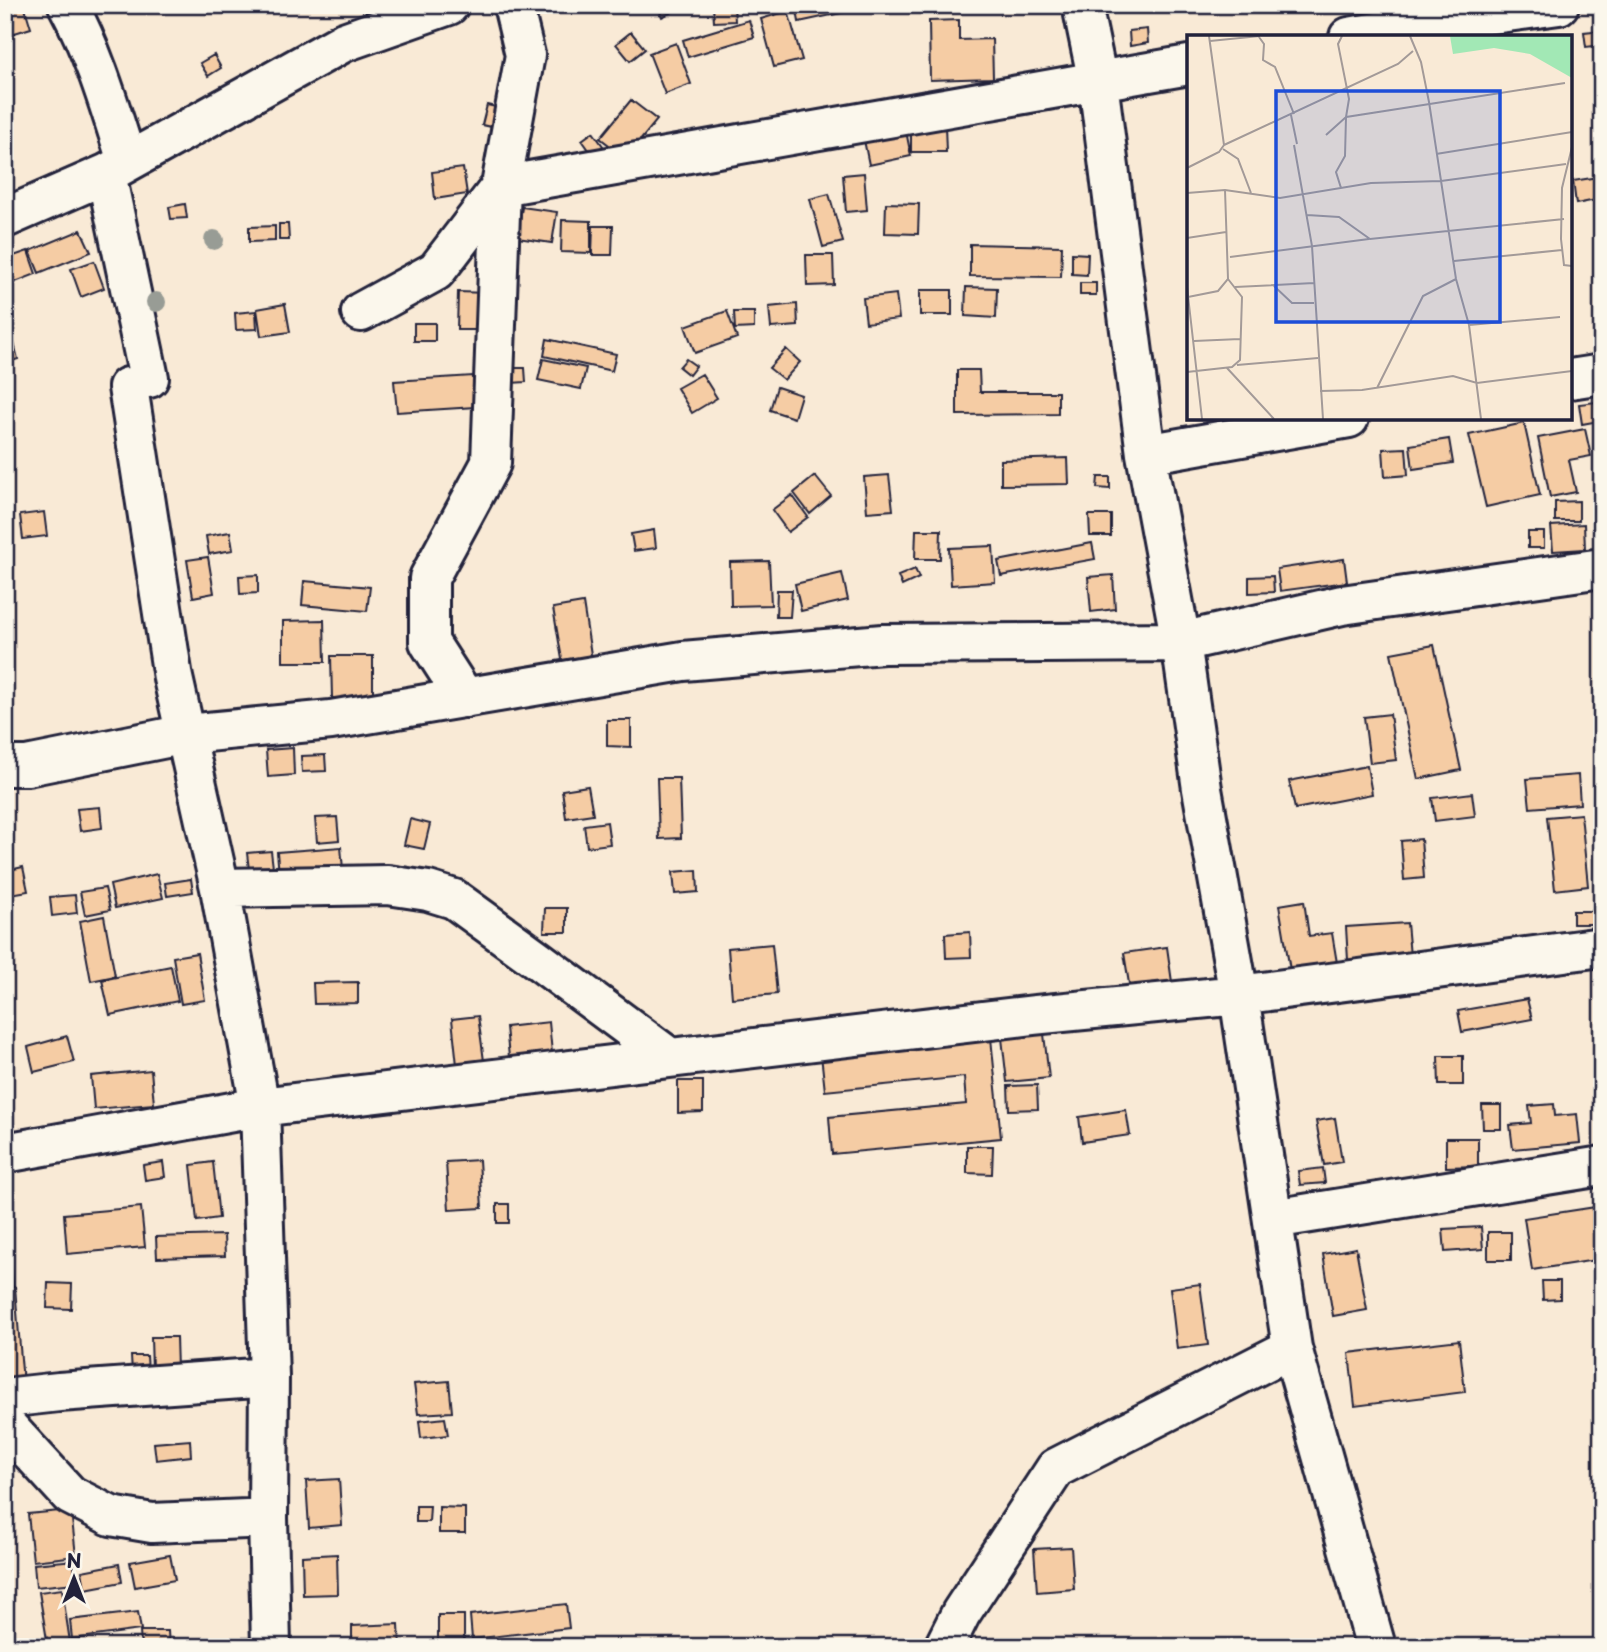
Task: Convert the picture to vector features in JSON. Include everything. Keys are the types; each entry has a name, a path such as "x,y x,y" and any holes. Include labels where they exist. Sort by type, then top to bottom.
{"street":[{"path":"68,5 83,33 104,88 116,168 173,678 220,888 260,1107 269,1377 271,1647"},
{"path":"5,218 116,168 344,42 449,5"},
{"path":"465,698 429,642 429,578 491,463 501,186 525,55 513,5"},
{"path":"1082,5 1098,82 1146,454 1181,642 1202,789 1239,995 1292,1348 1376,1647"},
{"path":"1360,35 1440,20 1559,5"},
{"path":"361,312 436,271 501,186 1187,65"},
{"path":"1572,380 1602,374"},
{"path":"1146,454 1338,420"},
{"path":"5,766 27,765 186,734 331,720 683,661 883,643 1181,642 1342,605 1602,568"},
{"path":"220,888 387,885 428,891 454,899 670,1058"},
{"path":"5,1153 260,1107 1034,1015 1239,995 1602,947"},
{"path":"1273,1219 1602,1166"},
{"path":"944,1647 961,1613 1056,1468 1292,1348"},
{"path":"5,1398 269,1377"},
{"path":"5,1424 71,1495 111,1516 152,1523 268,1518"}],"building":[{"path":"5,5 24,5 31,28 5,36"},
{"path":"657,5 684,5 685,6 662,17"},
{"path":"713,5 734,5 735,21 714,22"},
{"path":"796,5 869,5 869,7 799,22"},
{"path":"788,11 802,60 774,67 761,19"},
{"path":"749,20 754,37 688,57 683,40"},
{"path":"959,20 959,40 992,39 993,78 930,80 929,21"},
{"path":"1147,29 1148,43 1130,46 1129,31"},
{"path":"1602,30 1602,45 1586,47 1584,32"},
{"path":"631,32 645,49 630,61 616,44"},
{"path":"676,43 691,84 665,94 649,53"},
{"path":"214,55 221,68 208,76 200,63"},
{"path":"631,100 657,120 626,158 600,138"},
{"path":"487,105 509,110 505,130 482,125"},
{"path":"904,121 911,156 869,165 862,130"},
{"path":"911,125 945,125 946,152 911,152"},
{"path":"593,132 603,146 592,154 582,140"},
{"path":"463,168 467,194 435,199 432,172"},
{"path":"864,173 867,210 846,212 843,175"},
{"path":"1598,177 1601,199 1576,204 1573,181"},
{"path":"829,194 843,242 823,247 810,199"},
{"path":"886,203 919,204 918,234 885,233"},
{"path":"185,204 187,218 171,219 169,207"},
{"path":"522,207 557,212 552,243 517,238"},
{"path":"562,220 591,221 591,253 561,252"},
{"path":"279,224 288,224 289,240 279,240"},
{"path":"275,226 275,241 249,242 249,227"},
{"path":"593,226 613,226 612,255 592,255"},
{"path":"81,230 91,252 39,273 30,251"},
{"path":"970,244 1062,246 1061,277 970,276"},
{"path":"28,251 36,274 5,286 5,259"},
{"path":"1072,253 1088,254 1087,275 1072,274"},
{"path":"806,255 833,255 834,285 807,286"},
{"path":"94,261 104,288 81,297 71,269"},
{"path":"1080,283 1096,283 1096,295 1080,295"},
{"path":"966,287 997,288 996,318 965,316"},
{"path":"920,290 952,290 952,315 920,315"},
{"path":"458,292 487,293 487,330 457,330"},
{"path":"896,294 899,319 866,323 863,298"},
{"path":"285,304 290,332 261,336 257,309"},
{"path":"797,304 798,326 771,328 769,307"},
{"path":"256,311 257,329 236,330 235,313"},
{"path":"727,311 737,338 695,353 685,326"},
{"path":"734,312 754,312 754,328 735,329"},
{"path":"414,323 435,323 435,341 414,341"},
{"path":"12,335 18,359 5,363 5,337"},
{"path":"547,339 616,354 612,371 544,356"},
{"path":"786,349 800,362 784,380 769,368"},
{"path":"543,359 586,368 581,389 538,380"},
{"path":"686,359 696,366 689,375 679,367"},
{"path":"511,368 525,368 526,382 511,383"},
{"path":"957,370 979,370 980,392 1058,392 1058,414 957,415"},
{"path":"702,374 717,398 692,413 677,388"},
{"path":"473,376 475,407 397,412 394,381"},
{"path":"777,387 801,395 794,418 770,410"},
{"path":"1596,402 1599,421 1582,424 1579,404"},
{"path":"1524,423 1540,495 1486,507 1469,435"},
{"path":"1585,429 1591,456 1569,460 1576,492 1550,497 1538,438"},
{"path":"1449,439 1453,463 1413,469 1410,445"},
{"path":"1406,448 1408,475 1385,477 1383,449"},
{"path":"1068,458 1069,484 1001,485 1001,460"},
{"path":"889,475 893,510 867,512 864,477"},
{"path":"815,476 831,496 810,514 794,493"},
{"path":"1098,477 1110,477 1110,489 1097,488"},
{"path":"792,495 808,517 788,532 772,510"},
{"path":"1579,501 1579,521 1555,521 1555,502"},
{"path":"44,512 47,536 23,539 20,515"},
{"path":"1089,515 1111,515 1111,536 1090,536"},
{"path":"1584,524 1585,549 1553,551 1551,526"},
{"path":"654,530 656,548 634,551 631,534"},
{"path":"916,530 941,530 940,559 915,559"},
{"path":"230,532 233,550 209,554 206,536"},
{"path":"1528,532 1544,532 1544,548 1528,548"},
{"path":"1092,543 1095,559 1001,576 998,561"},
{"path":"993,546 995,582 951,585 949,548"},
{"path":"208,557 214,593 193,597 187,560"},
{"path":"1344,559 1347,582 1280,591 1277,569"},
{"path":"769,561 771,605 731,606 730,562"},
{"path":"915,569 919,578 902,586 898,576"},
{"path":"842,573 848,600 801,611 795,584"},
{"path":"258,575 258,593 240,594 239,576"},
{"path":"1113,575 1115,609 1091,612 1088,577"},
{"path":"1273,576 1274,592 1249,593 1249,577"},
{"path":"304,581 370,587 367,611 302,605"},
{"path":"777,590 792,590 790,617 776,617"},
{"path":"583,603 592,661 563,665 553,608"},
{"path":"324,620 325,662 283,662 283,621"},
{"path":"1434,645 1461,770 1418,779 1391,653"},
{"path":"331,656 373,656 373,697 332,698"},
{"path":"1390,714 1396,760 1370,763 1364,717"},
{"path":"607,720 631,720 631,747 607,746"},
{"path":"293,748 294,775 268,777 266,750"},
{"path":"325,755 326,771 302,772 301,756"},
{"path":"1367,766 1372,794 1295,809 1289,781"},
{"path":"1578,775 1580,804 1530,808 1527,779"},
{"path":"657,778 679,778 681,838 659,839"},
{"path":"588,786 593,814 566,818 562,790"},
{"path":"1472,793 1475,816 1435,821 1432,798"},
{"path":"100,807 102,828 80,831 77,809"},
{"path":"1581,814 1588,886 1555,890 1547,817"},
{"path":"337,817 339,840 317,842 315,818"},
{"path":"410,819 430,824 424,849 404,845"},
{"path":"607,822 610,844 587,847 584,825"},
{"path":"1421,839 1424,878 1404,880 1401,841"},
{"path":"341,847 343,869 279,874 277,852"},
{"path":"271,851 274,876 250,878 247,853"},
{"path":"23,867 28,891 5,895 5,871"},
{"path":"697,870 698,892 675,894 673,872"},
{"path":"157,874 163,898 115,908 110,885"},
{"path":"191,879 193,892 167,896 165,883"},
{"path":"105,888 110,910 85,915 80,892"},
{"path":"75,895 77,913 52,916 50,897"},
{"path":"1304,901 1309,936 1332,933 1337,963 1290,970 1279,905"},
{"path":"545,908 567,908 567,932 544,932"},
{"path":"1573,911 1596,911 1596,924 1573,924"},
{"path":"104,916 115,976 91,981 80,921"},
{"path":"1407,923 1410,956 1348,960 1346,927"},
{"path":"970,932 971,957 946,958 945,934"},
{"path":"772,944 777,994 732,998 728,948"},
{"path":"1167,947 1173,989 1131,996 1124,953"},
{"path":"197,953 205,1000 181,1004 173,957"},
{"path":"171,966 178,1001 110,1015 102,980"},
{"path":"358,982 358,1003 314,1004 313,983"},
{"path":"1527,999 1532,1019 1462,1032 1458,1011"},
{"path":"478,1016 484,1061 457,1065 452,1019"},
{"path":"549,1022 552,1053 509,1057 506,1027"},
{"path":"1044,1034 1049,1078 1007,1082 1002,1038"},
{"path":"67,1036 74,1062 34,1072 28,1047"},
{"path":"991,1038 1001,1138 832,1154 829,1117 966,1104 964,1077 825,1091 821,1055"},
{"path":"1438,1056 1463,1056 1463,1085 1439,1085"},
{"path":"151,1070 154,1104 94,1109 91,1076"},
{"path":"678,1081 703,1081 703,1112 678,1113"},
{"path":"1037,1085 1038,1109 1009,1110 1008,1086"},
{"path":"1554,1104 1555,1116 1577,1114 1580,1143 1513,1149 1510,1125 1531,1123 1529,1106"},
{"path":"1482,1105 1501,1105 1501,1129 1483,1129"},
{"path":"1126,1110 1130,1135 1082,1142 1079,1117"},
{"path":"1335,1118 1342,1162 1324,1165 1316,1121"},
{"path":"1446,1138 1478,1138 1478,1166 1446,1167"},
{"path":"967,1146 993,1146 992,1174 967,1173"},
{"path":"479,1160 482,1208 449,1210 446,1162"},
{"path":"163,1162 165,1177 145,1180 143,1165"},
{"path":"213,1162 219,1218 197,1221 191,1165"},
{"path":"1323,1168 1325,1183 1300,1185 1298,1171"},
{"path":"497,1204 509,1204 509,1223 497,1223"},
{"path":"1602,1206 1602,1259 1532,1270 1524,1218"},
{"path":"141,1207 145,1247 67,1254 64,1214"},
{"path":"1481,1227 1483,1249 1445,1252 1443,1229"},
{"path":"1488,1232 1511,1232 1511,1260 1488,1260"},
{"path":"10,1235 13,1285 5,1285 5,1236"},
{"path":"224,1235 225,1256 157,1258 156,1237"},
{"path":"1356,1248 1367,1310 1333,1316 1323,1254"},
{"path":"1542,1281 1560,1281 1560,1299 1543,1300"},
{"path":"48,1283 72,1284 71,1309 47,1308"},
{"path":"1200,1284 1208,1345 1177,1349 1170,1288"},
{"path":"5,1287 15,1287 23,1383 5,1384"},
{"path":"151,1337 176,1337 177,1369 152,1370"},
{"path":"1459,1340 1465,1392 1355,1406 1349,1353"},
{"path":"131,1356 147,1356 148,1371 132,1372"},
{"path":"449,1381 452,1412 418,1414 414,1384"},
{"path":"445,1418 448,1435 421,1438 419,1421"},
{"path":"190,1440 191,1456 156,1460 154,1443"},
{"path":"339,1479 342,1525 309,1528 306,1481"},
{"path":"416,1506 430,1506 429,1522 416,1522"},
{"path":"439,1507 465,1508 465,1533 439,1533"},
{"path":"71,1510 76,1556 33,1561 28,1514"},
{"path":"1071,1547 1074,1589 1037,1592 1034,1549"},
{"path":"337,1554 338,1594 303,1595 302,1556"},
{"path":"170,1555 175,1580 135,1587 130,1562"},
{"path":"74,1560 75,1583 36,1587 34,1564"},
{"path":"119,1564 122,1582 85,1589 82,1571"},
{"path":"62,1589 70,1642 48,1646 39,1592"},
{"path":"566,1604 569,1628 472,1639 470,1615"},
{"path":"138,1612 141,1630 72,1639 70,1620"},
{"path":"438,1615 464,1615 464,1640 438,1640"},
{"path":"399,1624 400,1647 352,1647 352,1626"},
{"path":"140,1631 168,1631 169,1647 141,1647"}]}
